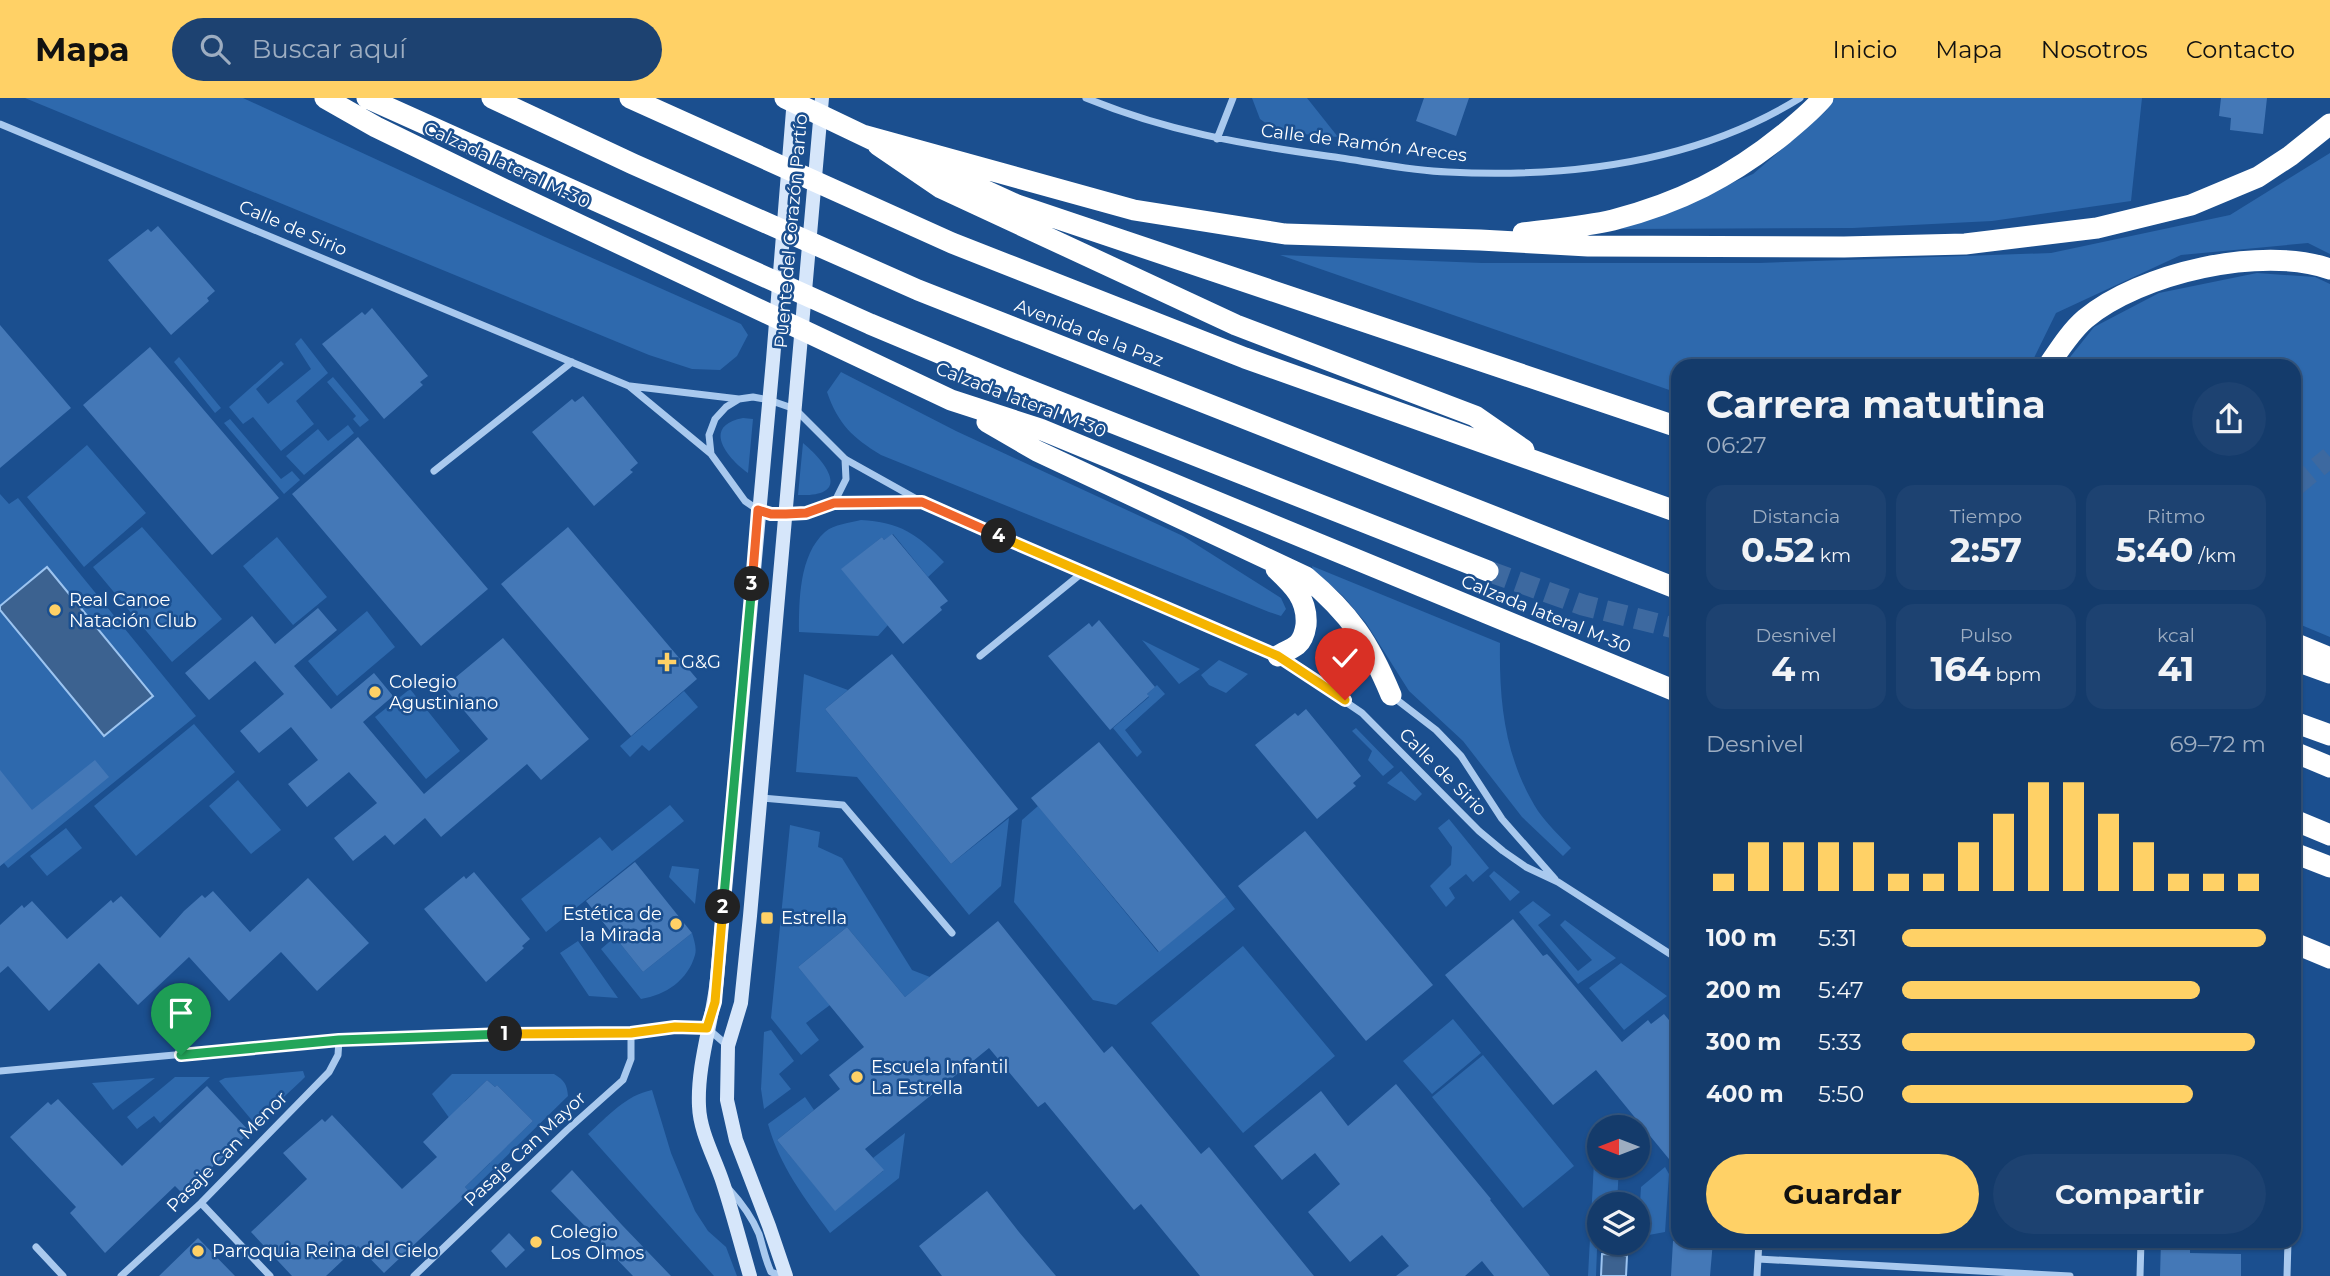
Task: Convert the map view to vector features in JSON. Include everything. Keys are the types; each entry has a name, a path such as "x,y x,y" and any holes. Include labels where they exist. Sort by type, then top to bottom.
{"highway":[{"name":"Calzada lateral M-30","path":"325,98 376,127 514,194 951,400 1040,429 1671,689"},
{"path":"367,98 870,324 1488,572"},
{"name":"Avenida de la Paz","path":"492,98 633,164 918,290 1671,586"},
{"name":"Avenida de la Paz","path":"630,98 953,243 1245,358 1671,510"},
{"path":"785,98 1017,205 1671,425"},
{"path":"1479,240 1611,220 1664,204 1717,181 1745,165 1796,124 1823,98"},
{"path":"863,135 1134,210 1285,234 1588,246 1844,247 1965,244 2097,228 2191,205 2258,177 2330,124"},
{"path":"863,135 941,188 1142,282 1236,325 1475,416 1545,466"},
{"path":"2053,359 2082,321 2125,293 2151,283 2220,265 2266,260 2294,260 2330,269"},
{"path":"951,400 1037,451 1306,577 1346,614 1360,632 1378,663 1391,695"},
{"path":"1261,555 1295,587 1302,598 1307,616 1305,631 1299,643 1278,656"},
{"path":"2301,646 2330,658"},
{"path":"2301,663 2330,673"},
{"path":"2301,725 2330,736"},
{"path":"2301,755 2330,767"},
{"path":"2301,823 2330,835"},
{"path":"2301,856 2330,867"},
{"path":"2301,946 2330,958"}],"main road":[{"name":"Puente del Corazón Partío","path":"750,1276 704,1132 699,1107 707,1028 715,1002 794,98"},
{"name":"Puente del Corazón Partío","path":"784,1276 769,1226 736,1140 727,1100 728,1046 741,1003 822,98"}],"street":[{"name":"Calle de Ramón Areces","path":"1086,98 1129,116 1217,139 1445,172 1538,174 1640,161 1708,142 1782,109 1800,98"},
{"path":"1217,139 1233,98"},
{"name":"Calle de Sirio","path":"0,124 629,386 739,398 753,397 795,409 845,459 922,502 1278,656 1362,713 1479,831 1503,851 1526,867 1558,882 1671,955"},
{"path":"434,471 572,362"},
{"name":"Calle de Sirio","path":"629,386 711,454 745,501 758,510 771,514 786,514 806,513 834,503 922,502"},
{"path":"711,454 709,435 715,419 739,398"},
{"path":"834,503 846,480 845,459"},
{"path":"980,656 1082,573"},
{"name":"Calle de Sirio","path":"1391,695 1436,730 1461,756 1502,819 1558,882"},
{"path":"761,798 843,805 953,933"},
{"path":"0,1071 339,1040 563,1032 631,1033 675,1027 707,1028 728,1046"},
{"name":"Pasaje Can Mayor","path":"414,1276 623,1080 631,1059 631,1033"},
{"name":"Pasaje Can Menor","path":"121,1276 201,1203 329,1072 338,1055 339,1040"},
{"path":"722,1182 741,1201 758,1233 771,1272 784,1276"},
{"path":"201,1203 270,1276"},
{"path":"36,1247 63,1276"},
{"path":"1757,1276 1759,1248"},
{"path":"2140,1276 2141,1248"},
{"path":"2287,1276 2288,1248"},
{"path":"1758,1259 2070,1276"}],"shaded area":[{"path":"25,98 243,98 741,324 748,335 737,356 720,370 692,369 649,355"},
{"path":"1252,98 1307,98 1338,137 1278,132 1260,119"},
{"path":"1833,98 2142,98 2131,201 1992,221 1853,228 1621,229 1753,174 1826,111"},
{"path":"2330,153 2330,254 2308,243 2181,255 2056,313 2033,359 1671,359 1671,391 1280,255 1482,263 1759,263 2051,253 2230,215"},
{"path":"2257,273 2315,277 2330,284 2330,637 2301,625 2301,359 2069,359 2094,327 2159,293"},
{"path":"301,338 328,373 296,401 314,424 281,451 253,417 243,424 229,407 281,361 284,364 256,389 268,404 311,369 295,344"},
{"path":"179,357 221,408 215,413 174,362"},
{"path":"841,372 956,431 1183,536 1281,598 1286,609 1281,616 1269,612 881,455 848,429 831,403 827,392"},
{"path":"333,377 369,420 360,427 353,419 356,416 327,382"},
{"path":"743,418 753,419 748,473 726,451 721,435 723,428 730,422"},
{"path":"230,419 281,479 292,471 300,480 284,494 224,423"},
{"path":"348,425 354,433 304,475 286,456 318,429 328,441"},
{"path":"803,443 827,469 830,485 825,491 798,495"},
{"path":"87,445 146,513 84,567 27,497"},
{"name":"Real Canoe Natación Club","path":"0,494 9,504 18,498 196,716 8,868 4,863 0,866"},
{"path":"861,520 886,523 907,531 944,562 928,577 893,534 884,540 882,537 842,569 888,625 878,636 799,632 802,579 816,542 825,532 837,525"},
{"path":"142,527 222,619 172,662 93,567"},
{"path":"277,537 327,597 293,625 243,566"},
{"path":"1312,566 1500,643 1503,709 1511,751 1538,811 1571,848 1563,856 1522,817 1463,741 1409,691 1366,623"},
{"path":"47,567 153,696 104,736 0,610 0,606"},
{"path":"367,611 395,647 337,696 308,661"},
{"path":"1142,640 1200,669 1179,684"},
{"path":"1219,660 1248,674 1226,693 1209,685 1201,675"},
{"path":"804,674 848,690 825,709 951,864 1009,818 1001,886 969,915 857,777 796,772"},
{"path":"1157,685 1165,694 1125,730 1142,752 1137,757 1113,728 1149,697 1147,694"},
{"path":"410,689 460,751 426,779 375,717"},
{"path":"684,691 698,707 649,751 642,745 630,757 620,746"},
{"path":"194,724 235,772 136,856 94,806"},
{"path":"1356,728 1394,767 1383,776 1368,760 1372,751 1352,731"},
{"path":"1401,771 1422,794 1415,801 1387,783"},
{"path":"238,780 281,830 251,854 209,806"},
{"path":"670,805 684,821 546,932 521,899 600,837 612,851"},
{"path":"1038,806 1158,952 1226,897 1235,909 1116,1005 1093,1000 1014,902 1022,820"},
{"path":"1449,819 1489,868 1473,882 1466,874 1449,888 1455,898 1446,907 1430,886 1451,865 1452,847 1438,828"},
{"path":"790,825 820,832 818,847 842,858 912,970 930,977 905,997 847,927 798,967 830,1005 806,1023 819,1040 801,1055 771,1018"},
{"path":"66,828 82,848 47,876 30,856"},
{"path":"672,866 699,869 695,904 669,877"},
{"path":"1494,871 1520,892 1510,901 1489,876"},
{"path":"1533,901 1551,915 1538,925 1578,971 1592,960 1560,925 1565,920 1616,958 1578,984 1519,912"},
{"path":"692,933 696,952 687,972 667,990 641,999 601,949 615,937 643,972"},
{"path":"578,941 618,998 589,996 560,953"},
{"path":"1243,946 1335,1056 1243,1133 1151,1023"},
{"path":"1621,963 1667,996 1624,1030 1589,988"},
{"path":"1453,1019 1481,1053 1432,1094 1403,1061"},
{"path":"771,1030 794,1061 779,1074 791,1089 764,1109 761,1089 764,1032"},
{"path":"1483,1055 1574,1166 1523,1208 1432,1097"},
{"path":"303,1071 305,1077 255,1124 219,1081 225,1078"},
{"path":"452,1074 554,1074 564,1083 568,1092 568,1096 470,1192 465,1187 490,1163 478,1151 507,1146 533,1121 497,1085 495,1087 487,1080 465,1101 455,1126 432,1094"},
{"path":"175,1077 210,1077 160,1123 154,1116 137,1129 127,1117"},
{"path":"155,1078 113,1110 92,1083"},
{"path":"652,1090 671,1153 695,1211 708,1231 726,1247 737,1276 714,1276 588,1134 625,1102"},
{"path":"805,1097 814,1110 777,1140 835,1210 883,1171 873,1158 905,1133 899,1178 830,1233 786,1168 768,1124"},
{"path":"1665,1167 1669,1174 1665,1232 1650,1235 1650,1192 1641,1192 1641,1187"},
{"path":"1593,1178 1618,1178 1618,1192 1592,1192"},
{"path":"1589,1255 1597,1255 1596,1276 1588,1276"},
{"path":"1602,1255 1627,1256 1626,1276 1601,1276"}],"building":[{"path":"1424,98 1469,98 1456,136 1416,121"},
{"path":"2221,98 2267,98 2263,134 2230,130 2231,118 2219,116"},
{"path":"158,226 215,291 207,298 209,301 171,335 108,260 148,229 151,232"},
{"path":"372,308 428,376 420,382 423,385 384,419 322,344 362,312 365,315"},
{"path":"0,325 71,408 0,468"},
{"path":"150,347 279,498 212,555 83,405"},
{"path":"583,396 638,463 630,470 633,472 594,506 532,432 572,399 575,402"},
{"path":"358,437 488,589 421,646 292,494"},
{"path":"568,527 697,679 631,736 501,584"},
{"path":"892,534 948,601 940,607 942,610 903,644 841,569 882,537 884,540"},
{"path":"318,608 337,630 294,666 331,709 374,673 393,696 363,722 424,794 488,739 444,687 503,638 589,739 541,780 527,764 441,837 425,818 394,845 385,835 353,861 334,838 377,803 349,772 307,807 288,784 318,760 291,727 259,753 240,731 284,694 255,661 209,700 185,673 252,616 275,644"},
{"path":"1099,620 1155,687 1147,694 1149,696 1110,730 1048,656 1089,623 1092,627"},
{"path":"892,654 1018,809 951,864 825,709"},
{"path":"1306,709 1361,776 1353,783 1356,786 1317,819 1255,745 1295,713 1298,716"},
{"path":"1099,742 1226,897 1159,952 1031,798"},
{"path":"95,760 109,777 0,866 0,770 32,810"},
{"path":"1305,831 1433,985 1366,1041 1238,886"},
{"path":"635,862 692,933 643,972 586,901"},
{"path":"474,872 530,939 522,946 524,948 486,982 424,909 464,876 466,879"},
{"path":"308,878 369,943 317,991 281,952 229,1001 189,957 138,1005 99,963 49,1011 8,966 0,973 0,925 22,905 24,908 32,901 67,939 111,900 113,903 121,896 160,938 202,895 205,898 213,891 250,932"},
{"path":"1513,919 1543,956 1547,954 1550,957 1622,1042 1648,1020 1651,1024 1664,1014 1671,1022 1671,1161 1650,1136 1650,1115 1633,1115 1596,1070 1553,1105 1445,975"},
{"path":"998,921 1104,1053 1112,1046 1201,1154 1209,1147 1314,1276 1200,1276 1141,1204 1134,1210 1045,1102 1038,1107 989,1048 865,1149 884,1170 835,1211 777,1140 840,1089 829,1075 864,1047 798,967 847,927 905,997"},
{"path":"487,1080 495,1087 497,1085 533,1121 465,1187 470,1192 384,1273 358,1246 326,1276 292,1276 251,1232 307,1179 283,1153 322,1119 325,1122 332,1115 402,1189 437,1157 423,1142"},
{"path":"1396,1084 1491,1199 1550,1276 1494,1276 1482,1261 1465,1276 1396,1276 1409,1266 1382,1235 1350,1262 1308,1212 1340,1184 1315,1153 1282,1180 1254,1146 1321,1091 1348,1126"},
{"path":"207,1086 250,1132 183,1194 175,1186 105,1253 70,1213 76,1207 10,1137 48,1102 51,1105 58,1099 122,1166"},
{"path":"572,1170 671,1276 633,1276 551,1191"},
{"path":"987,1191 1056,1276 942,1276 919,1246"},
{"path":"509,1233 525,1250 506,1268 491,1251"},
{"name":"Parroquia Reina del Cielo","path":"198,1238 235,1276 159,1276"},
{"path":"1673,1248 1712,1248 1710,1276 1671,1276"},
{"path":"2161,1248 2190,1248 2190,1253 2241,1254 2241,1276 2160,1276"}],"tunnel":[{"path":"2301,481 2330,457"},
{"path":"1488,571 1583,605 1671,627"}],"place":[{"name":"Real Canoe Natación Club","path":"55,610"},
{"name":"G&G","path":"667,662"},
{"name":"Colegio Agustiniano","path":"375,692"},
{"name":"Estrella","path":"767,918"},
{"name":"Estética de la Mirada","path":"676,924"},
{"name":"Escuela Infantil La Estrella","path":"857,1077"},
{"name":"Colegio Los Olmos","path":"536,1242"},
{"name":"Parroquia Reina del Cielo","path":"198,1251"}],"route":[{"path":"181,1055 339,1040 563,1032 631,1033 675,1027 707,1028 715,1002 758,510 771,514 786,514 806,513 834,503 922,502 1278,656 1345,700"}]}
